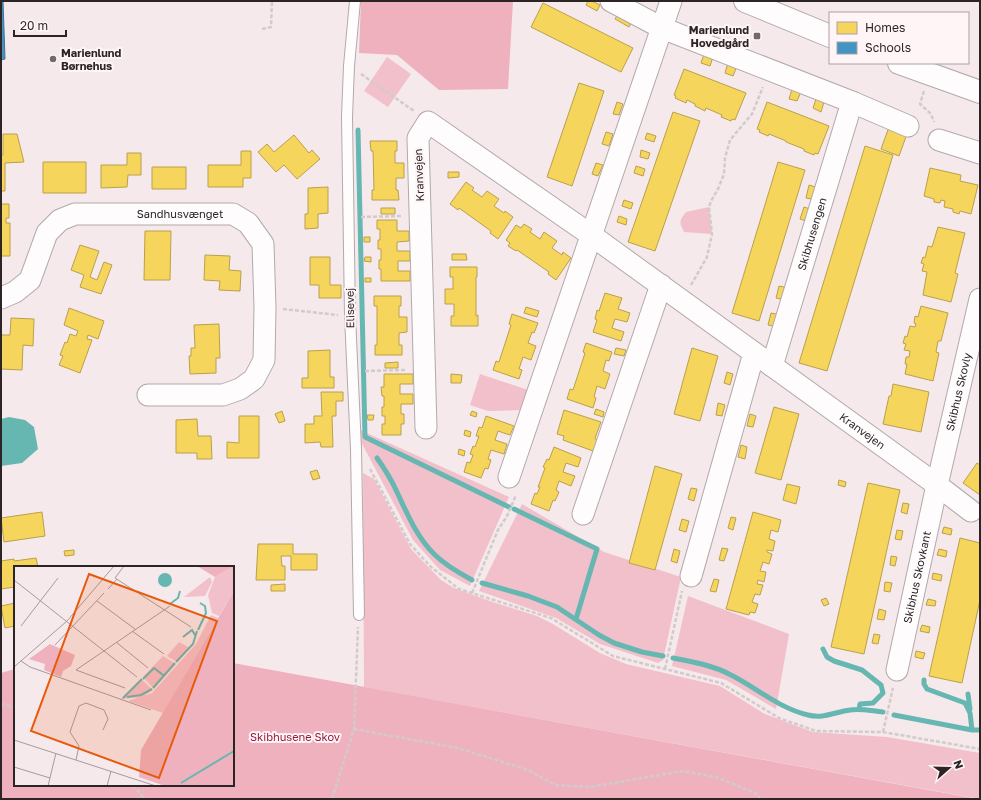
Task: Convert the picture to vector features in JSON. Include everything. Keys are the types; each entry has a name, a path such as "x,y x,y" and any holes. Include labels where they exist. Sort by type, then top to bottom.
{"street":[{"path":"611,1 662,28 852,102 908,126"},
{"path":"509,477 671,1"},
{"path":"745,1 829,36"},
{"path":"902,64 980,92"},
{"name":"Skibhusengen","path":"772,366 852,102"},
{"name":"Kranvejen","path":"426,428 418,138 428,122 591,235 971,511"},
{"path":"939,140 980,153"},
{"name":"Sandhusvænget","path":"1,298 16,292 30,280 47,233 60,220 75,214 233,214 248,223 263,244 265,307 264,360 254,379 240,389 223,395 148,395"},
{"path":"583,514 661,286"},
{"name":"Skibhus Skovly","path":"937,485 980,299"},
{"path":"691,576 754,353"},
{"name":"Skibhus Skovkant","path":"897,670 937,485"}],"lane":[{"name":"Elisevej","path":"355,1 349,66 347,117 350,316 356,450 358,615"}],"path":[{"path":"262,29 271,27 272,1"},
{"path":"349,66 428,122"},
{"path":"683,301 706,257 712,234 709,207 710,201 718,189 724,174 730,140 752,114 770,70"},
{"path":"929,74 920,104 931,114 934,121 935,131 933,138 939,140"},
{"path":"362,217 420,215"},
{"path":"265,307 350,316"},
{"path":"365,371 425,370"},
{"path":"356,450 372,472 410,544 431,567 459,589 552,618 613,656 721,683 779,718 816,731 884,732 980,749"},
{"path":"472,593 498,530 507,516 518,489 509,477"},
{"path":"665,669 683,587 691,576"},
{"path":"332,799 354,728 358,615"},
{"path":"884,732 897,670"},
{"path":"1,704 14,707"},
{"path":"354,728 458,748 528,770 555,785 590,787 683,771 716,776 755,793 761,799"},
{"path":"134,786 144,798"},
{"path":"136,799 148,799"}],"shaded area":[{"path":"387,57 411,74 388,107 364,91"},
{"path":"709,207 712,234 684,232 680,222 686,212"},
{"path":"480,374 531,391 525,410 488,411 470,405"},
{"path":"360,430 509,497 470,586 440,570 413,540 360,440"},
{"path":"363,473 374,479 411,549 441,580 454,588 537,616 553,624 600,653 626,664 720,686 765,714 813,732 887,737 980,753 980,799 364,687"},
{"path":"522,504 604,552 681,577 663,660 658,663 600,644 556,618 479,591"},
{"path":"688,596 789,634 776,709 726,680 672,666"}],"green space":[{"path":"361,1 513,1 508,89 439,90 397,55 359,53"},
{"name":"Skibhusene Skov","path":"234,663 978,799 1,799 1,673 14,669 14,786 234,786"}],"water":[{"path":"9,417 25,420 34,427 38,449 22,463 1,466 1,419"}],"building: Homes":[{"path":"588,1 592,1 600,5 597,11 586,5"},
{"path":"543,3 633,48 621,72 531,27"},
{"path":"618,14 632,21 629,27 615,19"},
{"path":"704,54 713,57 710,66 701,63"},
{"path":"728,63 737,66 733,76 725,73"},
{"path":"684,69 746,93 735,120 732,119 731,121 706,108 705,111 687,100 686,103 675,98 676,96 674,95"},
{"path":"579,83 604,91 572,186 547,177"},
{"path":"792,89 801,92 797,101 789,99"},
{"path":"816,99 824,102 821,112 813,108"},
{"path":"617,102 623,104 619,115 613,114"},
{"path":"767,102 829,126 818,154 815,153 814,155 786,141 769,134 768,136 759,132 760,130 757,129"},
{"path":"673,112 700,121 655,251 628,242"},
{"path":"889,127 907,134 899,156 881,149"},
{"path":"606,132 613,134 609,146 602,144"},
{"path":"647,133 656,136 654,142 645,139"},
{"path":"3,134 17,134 24,162 5,163 5,191 1,191 1,155 3,155"},
{"path":"294,135 309,153 312,150 320,159 297,179 284,165 276,172 258,152 267,144 274,152"},
{"path":"370,141 397,141 395,163 404,163 404,178 396,178 396,190 398,190 399,200 372,200 372,190 374,190 373,151 371,151"},
{"path":"865,146 893,155 827,371 799,363"},
{"path":"641,150 650,153 648,159 640,157"},
{"path":"241,151 251,151 251,178 243,178 243,187 208,187 208,165 241,165"},
{"path":"127,153 141,153 141,175 128,175 127,187 101,188 101,165 127,165"},
{"path":"43,162 86,162 86,193 43,193"},
{"path":"778,162 805,170 759,321 732,313"},
{"path":"596,163 603,165 598,176 592,174"},
{"path":"636,166 645,169 643,176 634,173"},
{"path":"152,167 186,167 186,189 152,189"},
{"path":"930,168 961,175 960,181 978,185 971,214 960,211 959,214 953,212 953,209 944,207 945,201 941,200 940,203 934,202 934,199 924,196"},
{"path":"448,172 459,172 459,177 448,178"},
{"path":"466,182 474,188 472,190 482,197 487,191 499,199 494,206 513,217 498,239 490,233 491,231 459,208 458,210 450,204"},
{"path":"809,185 819,188 816,200 806,198"},
{"path":"328,187 328,213 318,214 318,228 305,229 305,214 308,214 308,188"},
{"path":"624,200 633,203 631,209 622,206"},
{"path":"1,204 9,204 9,218 6,218 6,223 10,223 10,256 1,256"},
{"path":"804,207 813,210 809,222 800,219"},
{"path":"381,208 395,208 395,214 381,214"},
{"path":"619,216 627,219 626,225 617,222"},
{"path":"377,220 397,220 397,231 409,231 409,241 397,242 397,251 410,251 410,261 398,261 398,271 410,271 410,281 381,281 379,260 381,260 381,249 378,249 380,229 377,229"},
{"path":"524,224 532,229 530,232 540,239 544,232 557,241 552,248 562,255 563,252 571,258 556,280 548,274 549,272 517,250 516,251 508,246 510,243 506,240 516,225 521,228"},
{"path":"938,227 965,233 955,273 958,274 951,302 923,295 927,272 922,271 924,264 921,263 923,257 925,258 928,246 932,247"},
{"path":"145,231 171,231 170,280 144,280"},
{"path":"364,237 370,237 370,242 364,242"},
{"path":"80,245 99,251 90,277 97,280 104,262 112,265 101,294 80,287 84,275 71,270"},
{"path":"452,254 466,254 467,260 452,260"},
{"path":"205,255 230,256 229,270 241,271 240,291 219,290 220,281 204,280"},
{"path":"310,257 330,257 330,285 341,285 341,298 319,298 319,285 310,285"},
{"path":"365,257 371,257 371,262 364,261"},
{"path":"450,267 477,267 476,316 478,315 478,326 451,326 451,316 454,316 454,304 445,304 445,289 453,289 453,277 450,277"},
{"path":"365,278 371,278 371,282 365,282"},
{"path":"779,286 789,288 786,300 776,298"},
{"path":"605,293 622,298 618,309 630,313 627,322 615,319 612,328 624,332 621,341 593,332 597,320 595,319 597,310 599,311"},
{"path":"374,296 401,296 399,317 407,317 407,332 399,333 399,345 402,345 402,355 375,355 375,345 377,345 377,306 374,306"},
{"path":"921,306 948,313 941,341 938,341 936,352 939,353 933,381 905,374 907,364 905,364 906,357 909,357 910,351 904,350 906,344 903,343 905,336 907,337 910,326 915,327 915,316 918,317"},
{"path":"526,307 539,311 537,317 524,313"},
{"path":"69,308 104,321 98,339 88,335 87,339 92,340 80,373 59,365 63,356 60,355 65,342 67,343 70,334 76,336 78,331 64,325"},
{"path":"771,313 781,315 778,327 768,325"},
{"path":"512,314 538,323 534,333 532,332 528,343 536,346 531,360 523,357 519,369 522,370 519,379 493,370 496,361 499,362 511,325 509,324"},
{"path":"11,318 34,319 33,346 23,345 22,370 1,369 1,335 10,335"},
{"path":"219,324 220,358 216,358 216,373 190,374 189,356 191,356 191,348 195,348 194,325"},
{"path":"586,343 612,352 609,361 606,360 603,371 610,374 605,389 597,386 593,408 567,399 570,389 573,390 585,353 583,352"},
{"path":"616,348 626,350 624,356 614,354"},
{"path":"692,348 718,356 700,421 674,414"},
{"path":"330,350 330,377 334,377 334,388 302,388 302,378 308,378 308,351"},
{"path":"398,362 398,368 385,368 385,363"},
{"path":"727,372 733,374 730,385 724,383"},
{"path":"384,374 413,374 413,384 400,384 400,394 413,394 413,404 401,404 401,414 404,414 404,424 401,424 401,435 382,435 382,424 385,424 385,416 382,416 384,396 382,396 381,387 384,387"},
{"path":"451,374 462,375 461,383 451,383"},
{"path":"893,384 929,392 921,432 883,424"},
{"path":"321,392 343,392 343,401 336,401 336,416 332,416 333,447 321,447 320,442 305,443 305,424 314,424 314,416 322,416"},
{"path":"718,403 725,405 722,416 716,415"},
{"path":"774,407 799,414 781,480 755,473"},
{"path":"596,409 604,412 603,417 594,414"},
{"path":"564,410 601,422 595,438 597,441 593,451 563,440 564,436 557,434"},
{"path":"282,411 285,421 279,423 275,414"},
{"path":"472,411 477,413 476,417 470,415"},
{"path":"750,414 756,416 753,427 747,426"},
{"path":"367,415 374,415 373,420 368,420"},
{"path":"239,416 259,416 259,458 227,458 227,442 239,443"},
{"path":"486,416 514,426 510,435 498,431 495,440 507,444 504,454 491,450 488,459 491,460 488,469 485,468 481,478 464,472 467,462 470,463 473,455 470,454 473,446 475,447 479,436 476,436 479,427 482,428"},
{"path":"197,419 198,436 211,436 212,459 197,459 197,453 176,453 176,420"},
{"path":"465,430 471,432 470,437 464,435"},
{"path":"741,445 747,447 745,459 738,457"},
{"path":"554,447 581,458 578,467 566,463 563,472 575,476 571,486 559,481 556,490 559,492 555,501 553,500 549,511 531,504 535,493 537,494 540,487 538,487 545,468 543,467 547,459 549,460"},
{"path":"459,449 465,451 464,456 458,454"},
{"path":"977,463 980,465 980,495 963,483"},
{"path":"655,466 682,474 655,570 629,563"},
{"path":"317,470 320,478 313,480 310,472"},
{"path":"839,480 846,482 845,487 838,485"},
{"path":"868,483 900,490 864,654 831,647"},
{"path":"787,484 800,487 796,504 783,500"},
{"path":"691,488 697,489 694,501 688,499"},
{"path":"903,503 909,504 907,514 901,512"},
{"path":"42,512 45,536 4,542 1,518"},
{"path":"753,512 781,520 778,532 771,530 769,539 775,541 773,551 767,550 767,552 772,554 769,564 763,562 760,571 766,572 764,582 758,580 757,584 763,585 760,595 755,594 752,602 758,604 755,613 750,612 749,615 726,609"},
{"path":"731,517 736,518 733,530 728,528"},
{"path":"682,519 689,521 686,532 679,530"},
{"path":"944,527 952,529 951,535 942,533"},
{"path":"897,530 903,531 901,540 895,539"},
{"path":"960,538 980,543 980,600 962,683 929,676"},
{"path":"258,544 293,544 293,554 317,554 317,570 291,570 291,556 281,556 282,566 285,566 285,580 256,580"},
{"path":"722,548 728,549 724,561 719,560"},
{"path":"674,549 680,551 677,563 671,561"},
{"path":"939,549 947,551 946,557 937,555"},
{"path":"74,550 74,555 65,556 64,551"},
{"path":"891,556 897,557 895,566 890,565"},
{"path":"36,558 38,566 14,566 14,587 1,589 1,561 14,559 14,561"},
{"path":"933,573 942,575 941,581 932,579"},
{"path":"714,579 719,580 716,592 710,591"},
{"path":"885,582 892,583 890,592 884,591"},
{"path":"285,584 285,591 271,591 271,585"},
{"path":"826,598 829,604 824,606 821,600"},
{"path":"928,599 936,601 935,606 926,605"},
{"path":"14,603 14,626 5,628 1,606"},
{"path":"879,609 886,611 884,620 877,619"},
{"path":"922,625 930,627 929,633 920,631"},
{"path":"874,634 880,635 878,644 872,643"},
{"path":"916,651 925,653 923,659 915,657"}],"building: Schools":[{"path":"1,1 3,1 5,59 1,60"}],"waterway":[{"path":"358,130 365,437 509,507"},
{"path":"377,458 392,482 412,524 422,540 438,558 457,572 472,580"},
{"path":"514,509 597,549 576,619"},
{"path":"482,583 528,596 557,607 599,635 614,643 642,652 663,656"},
{"path":"823,649 827,657 834,661 862,670 881,685 883,693 873,703 860,704 859,709"},
{"path":"673,658 716,668 739,679 767,697 797,712 808,715 824,716 854,709 883,712"},
{"path":"924,680 924,684 927,689 965,703 970,713 972,730"},
{"path":"968,694 970,709"},
{"path":"894,715 972,730 980,730"}],"place":[{"name":"Marienlund Hovedgård","path":"757,36"},
{"name":"Marienlund Børnehus","path":"53,59"}]}
